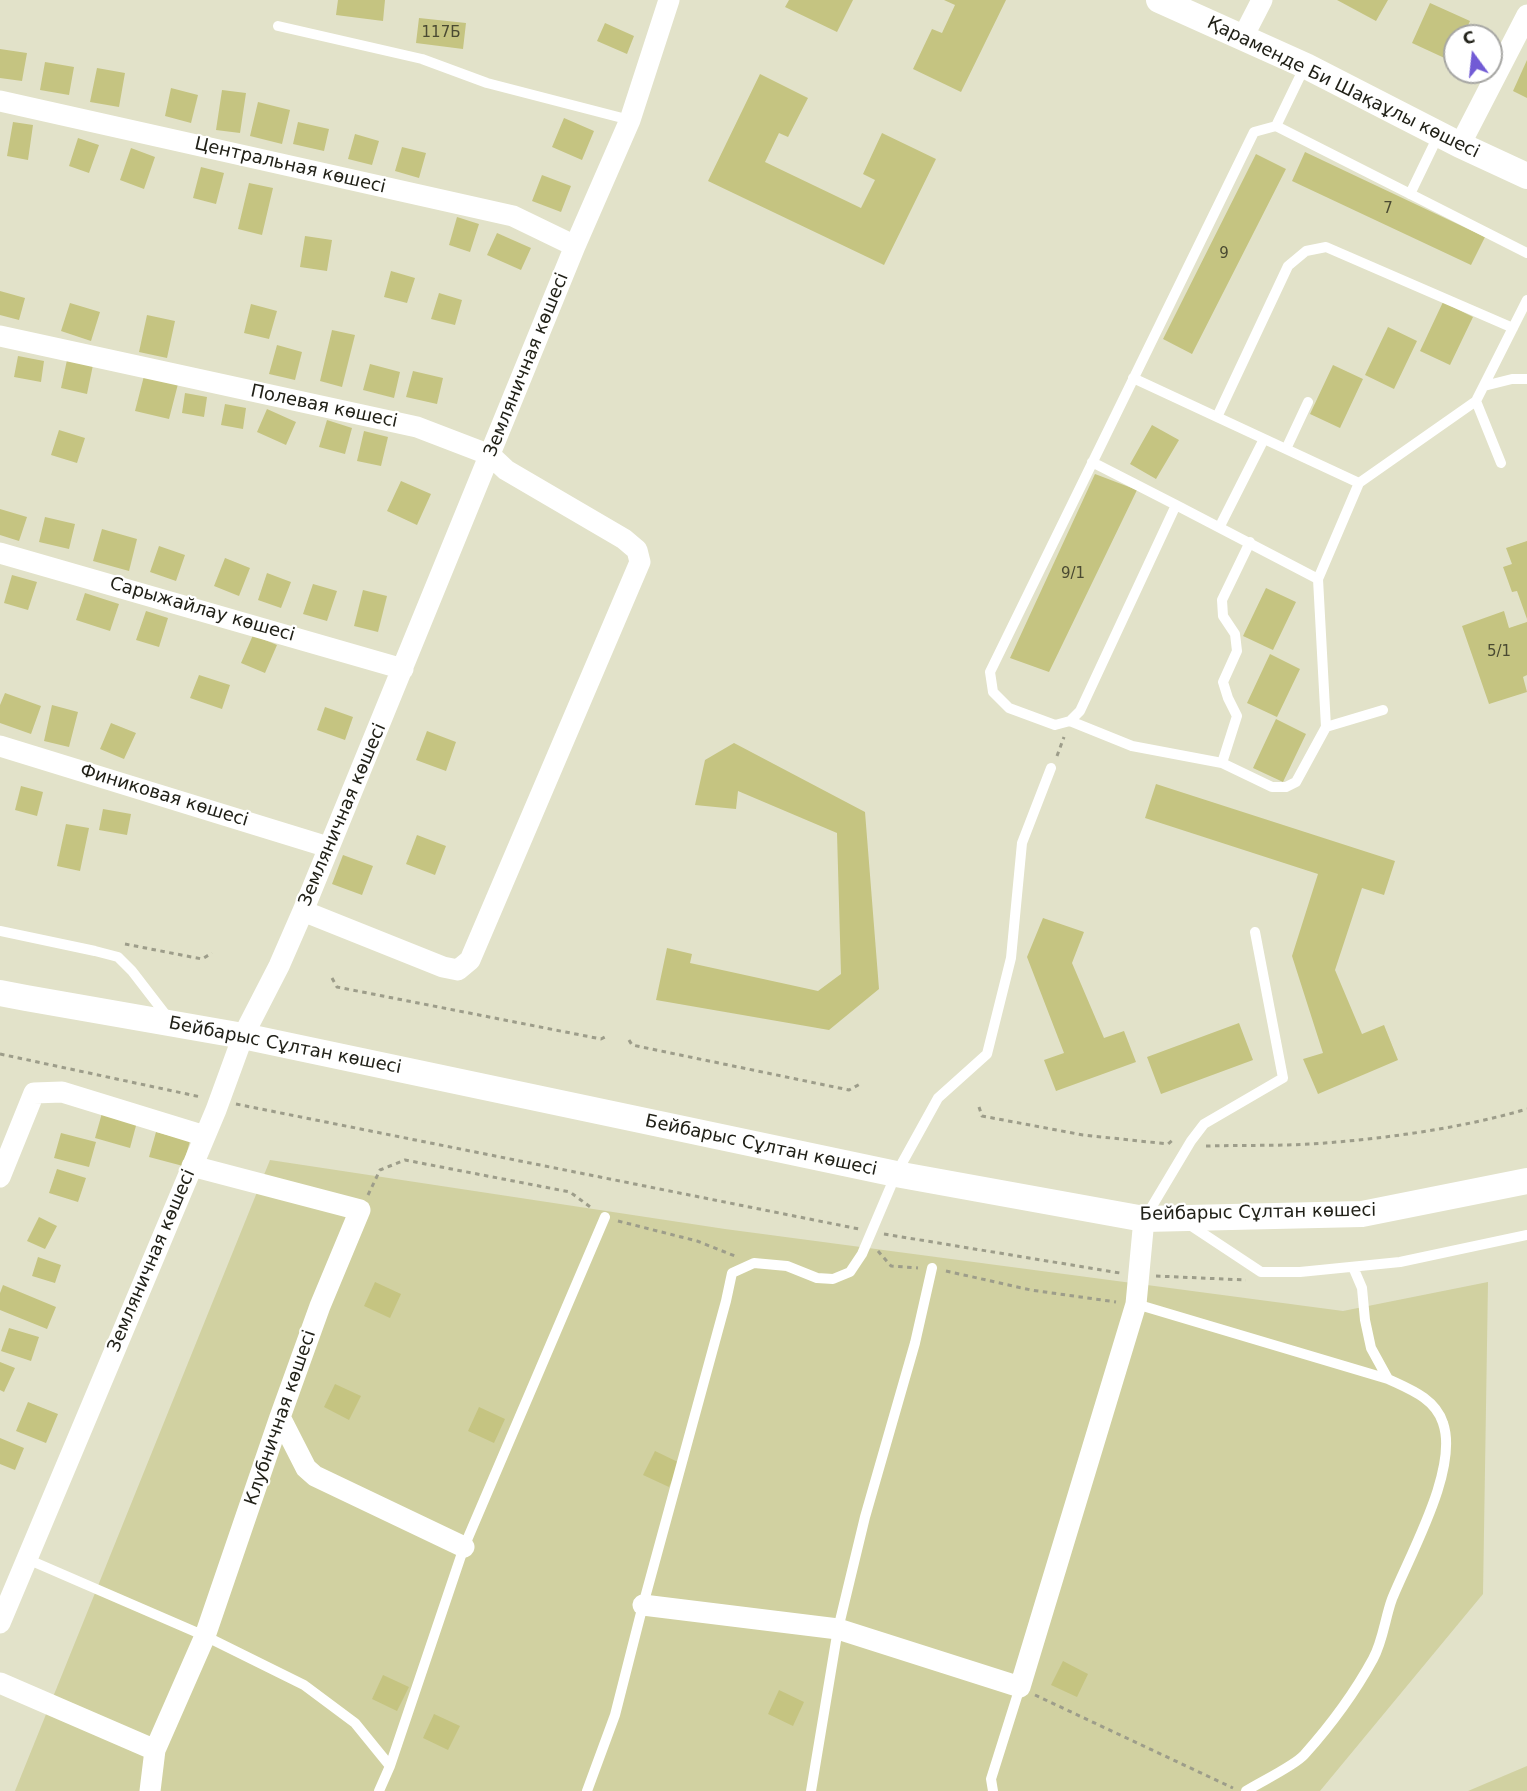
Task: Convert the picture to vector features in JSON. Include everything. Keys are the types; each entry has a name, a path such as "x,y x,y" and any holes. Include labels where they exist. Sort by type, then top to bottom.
{"street":[{"name":"Земляничная көшесі","path":"0,1623 220,1101 243,1036 279,966 303,911 575,246 630,120 669,0"},
{"name":"Қараменде Би Шақаұлы көшесі","path":"1158,0 1306,66 1449,140 1527,176"},
{"path":"1243,37 1262,0"},
{"path":"1449,140 1527,15"},
{"name":"Центральная көшесі","path":"0,101 513,216 575,246"},
{"name":"Полевая көшесі","path":"0,336 417,427 490,455 506,471 624,539 637,550 640,562 470,960 458,970 442,967 303,911"},
{"name":"Сарыжайлау көшесі","path":"0,553 403,669"},
{"name":"Финиковая көшесі","path":"0,746 328,847"},
{"name":"Бейбарыс Сұлтан көшесі","path":"0,993 243,1036 896,1174 1144,1219 1362,1214 1527,1182"},
{"path":"0,1177 34,1093 62,1092 205,1136"},
{"path":"192,1166 360,1210"},
{"name":"Клубничная көшесі","path":"150,1791 155,1750 205,1636 320,1306 360,1210"},
{"path":"643,1605 838,1629 1020,1688 1136,1304 1144,1219"},
{"path":"280,1417 306,1468 315,1476 464,1547"},
{"path":"0,1683 155,1750"}],"lane":[{"path":"278,26 422,59 487,83 630,120"},
{"path":"1276,126 1306,66"},
{"path":"1176,505 1080,711 1070,721 1055,725 1009,708 993,692 990,672 1254,132 1276,126 1527,253"},
{"path":"1410,194 1449,140"},
{"path":"1217,417 1288,266 1306,251 1326,247 1513,328"},
{"path":"1070,721 1132,746 1222,763 1272,787 1286,787 1296,782 1326,727 1318,579 1359,483 1476,400 1527,300"},
{"path":"1133,378 1359,483"},
{"path":"1484,387 1512,378 1527,379"},
{"path":"1476,400 1500,463"},
{"path":"1286,449 1308,402"},
{"path":"1220,526 1264,439"},
{"path":"1092,462 1220,526 1318,579"},
{"path":"1222,763 1237,716 1223,682 1237,651 1235,634 1223,615 1222,600 1250,542"},
{"path":"1326,727 1383,710"},
{"path":"587,1791 615,1715 732,1273 754,1263 787,1266 817,1278 833,1279 850,1272 870,1236 896,1174 938,1098 987,1054 1011,958 1022,843 1051,768"},
{"path":"0,931 118,957 132,971 173,1024"},
{"path":"1144,1219 1191,1141 1204,1124 1283,1078 1255,932"},
{"path":"379,1791 390,1766 464,1547 605,1217"},
{"path":"1180,1218 1262,1272 1300,1272 1400,1262 1527,1235"},
{"path":"1353,1267 1362,1288 1371,1348 1388,1379"},
{"path":"811,1791 838,1629 866,1517 915,1343 932,1268"},
{"path":"1136,1304 1388,1379 1416,1392 1434,1407 1443,1423 1448,1451 1428,1518 1392,1600 1374,1657 1346,1704 1302,1757 1246,1791"},
{"path":"27,1559 205,1636 304,1685 355,1723 390,1766"},
{"path":"993,1791 991,1779 1020,1688"}],"path":[{"path":"1051,768 1070,721"},
{"path":"332,978 337,987 601,1039 608,1036"},
{"path":"629,1040 632,1045 849,1090 860,1084"},
{"path":"0,1054 870,1236 1139,1276 1256,1280"},
{"path":"979,1107 981,1116 1083,1135 1168,1144 1174,1139"},
{"path":"1200,1146 1311,1144 1409,1134 1499,1117 1527,1109"},
{"path":"360,1210 380,1170 405,1160 570,1192 605,1217 697,1241 754,1263"},
{"path":"870,1236 891,1266 932,1268 1031,1290 1136,1304"},
{"path":"1020,1688 1239,1791"}],"green space":[{"path":"270,1160 725,1229 1343,1311 1488,1282 1483,1594 1320,1791 15,1791"},
{"path":"1527,1766 1527,1791 1468,1791"}],"building":[{"path":"338,0 385,0 383,21 336,15"},
{"path":"789,0 853,0 837,32 785,7"},
{"path":"944,0 1006,0 961,92 913,69 932,29 942,33 955,5"},
{"path":"1337,0 1388,0 1376,21"},
{"path":"1430,3 1470,21 1469,24 1443,24 1443,57 1412,43"},
{"path":"419,18 466,23 463,49 416,43"},
{"path":"605,23 634,36 627,54 597,41"},
{"path":"0,49 27,53 22,81 0,78"},
{"path":"1527,60 1527,98 1513,91"},
{"path":"45,62 74,67 69,95 40,90"},
{"path":"97,68 125,73 119,107 90,102"},
{"path":"760,74 808,98 788,137 779,133 765,162 861,208 875,180 863,174 882,133 936,159 884,265 708,181"},
{"path":"171,88 198,95 191,123 165,116"},
{"path":"222,90 246,93 240,133 216,130"},
{"path":"258,102 290,110 282,144 250,136"},
{"path":"564,118 594,131 582,160 552,147"},
{"path":"13,122 33,125 28,160 7,156"},
{"path":"298,122 329,129 324,151 293,144"},
{"path":"355,134 379,141 372,165 348,159"},
{"path":"78,138 99,145 89,173 69,166"},
{"path":"402,147 426,153 419,178 395,171"},
{"path":"131,148 155,157 144,189 120,180"},
{"path":"1305,152 1485,237 1471,265 1292,181"},
{"path":"1256,154 1286,169 1192,354 1163,339"},
{"path":"201,167 224,173 216,204 193,198"},
{"path":"542,175 571,186 561,212 532,201"},
{"path":"249,183 273,188 262,235 238,229"},
{"path":"457,217 479,224 470,252 449,245"},
{"path":"497,233 531,248 521,270 487,255"},
{"path":"305,236 332,240 327,271 300,267"},
{"path":"391,271 415,278 407,303 384,297"},
{"path":"0,291 25,298 19,320 0,315"},
{"path":"439,293 462,300 455,325 431,319"},
{"path":"1443,302 1473,317 1450,365 1420,351"},
{"path":"70,303 100,312 91,341 61,331"},
{"path":"251,304 277,311 269,339 244,333"},
{"path":"147,315 175,321 167,358 139,352"},
{"path":"1388,327 1417,341 1394,389 1365,375"},
{"path":"332,330 355,335 342,387 320,381"},
{"path":"277,345 302,352 295,380 269,374"},
{"path":"18,356 44,361 41,382 14,377"},
{"path":"67,360 93,365 87,394 61,388"},
{"path":"370,364 400,372 394,398 363,390"},
{"path":"1333,365 1363,379 1340,428 1310,414"},
{"path":"413,371 443,378 437,404 406,397"},
{"path":"144,376 178,384 169,419 135,411"},
{"path":"185,393 207,397 204,417 182,413"},
{"path":"225,404 246,408 243,429 221,425"},
{"path":"267,409 296,422 286,445 257,432"},
{"path":"327,420 352,428 345,454 319,447"},
{"path":"1152,425 1179,440 1156,479 1130,464"},
{"path":"59,430 85,438 77,463 51,455"},
{"path":"364,431 388,437 381,466 357,461"},
{"path":"1095,474 1137,490 1049,672 1010,658"},
{"path":"401,481 431,494 417,525 387,511"},
{"path":"0,509 27,517 19,541 0,535"},
{"path":"45,517 75,524 69,549 39,542"},
{"path":"102,529 137,539 129,571 93,561"},
{"path":"1527,541 1527,619 1517,591 1512,592 1503,567 1512,564 1506,548"},
{"path":"159,546 185,555 176,581 150,572"},
{"path":"225,558 250,568 239,596 214,586"},
{"path":"267,573 291,582 281,608 258,600"},
{"path":"12,575 37,582 28,610 4,603"},
{"path":"313,584 337,591 327,621 303,614"},
{"path":"1266,588 1296,602 1273,650 1243,636"},
{"path":"363,590 387,596 378,632 354,626"},
{"path":"85,593 119,604 110,631 76,620"},
{"path":"146,611 168,618 159,647 136,640"},
{"path":"1504,611 1509,628 1527,622 1527,675 1523,677 1527,692 1489,704 1462,626"},
{"path":"253,635 277,645 265,673 241,663"},
{"path":"1270,654 1300,669 1277,717 1247,703"},
{"path":"199,675 230,685 222,709 190,698"},
{"path":"5,693 41,706 31,734 0,723 0,705"},
{"path":"52,705 78,712 69,747 44,741"},
{"path":"325,707 353,717 345,740 317,730"},
{"path":"1276,719 1306,734 1283,782 1253,768"},
{"path":"111,723 136,733 124,759 100,749"},
{"path":"427,731 456,742 446,771 416,760"},
{"path":"734,743 865,812 879,989 829,1030 656,1000 667,948 692,954 690,963 818,991 841,974 837,833 738,791 736,809 695,805 705,760"},
{"path":"1156,784 1395,861 1384,895 1362,888 1335,970 1362,1034 1384,1025 1398,1060 1318,1094 1303,1059 1323,1053 1292,956 1318,874 1145,818"},
{"path":"21,786 43,792 37,816 15,810"},
{"path":"103,809 131,814 127,835 99,830"},
{"path":"66,824 89,828 80,871 57,866"},
{"path":"417,835 446,846 435,875 406,864"},
{"path":"343,855 373,866 362,895 332,884"},
{"path":"1043,918 1084,932 1072,963 1104,1038 1124,1031 1136,1062 1056,1091 1044,1060 1064,1053 1027,957"},
{"path":"1239,1023 1253,1060 1161,1094 1147,1057"},
{"path":"102,1113 137,1122 130,1148 95,1138"},
{"path":"156,1132 190,1141 183,1166 149,1157"},
{"path":"61,1133 96,1142 89,1167 54,1158"},
{"path":"57,1169 86,1178 78,1202 49,1193"},
{"path":"39,1217 57,1226 45,1249 27,1241"},
{"path":"38,1257 61,1265 55,1283 32,1276"},
{"path":"375,1282 401,1294 390,1318 364,1306"},
{"path":"3,1285 56,1307 47,1329 0,1310 0,1293"},
{"path":"9,1328 39,1337 31,1361 1,1351"},
{"path":"0,1362 15,1368 4,1392 0,1390"},
{"path":"335,1384 361,1396 349,1420 324,1407"},
{"path":"28,1402 58,1414 46,1443 16,1431"},
{"path":"479,1407 505,1419 494,1443 468,1431"},
{"path":"0,1438 24,1448 15,1470 0,1464"},
{"path":"655,1451 680,1463 669,1487 643,1475"},
{"path":"1063,1661 1088,1674 1077,1697 1051,1685"},
{"path":"383,1675 409,1687 397,1711 372,1699"},
{"path":"779,1690 804,1702 793,1726 768,1714"},
{"path":"434,1714 460,1726 448,1750 423,1738"}]}
